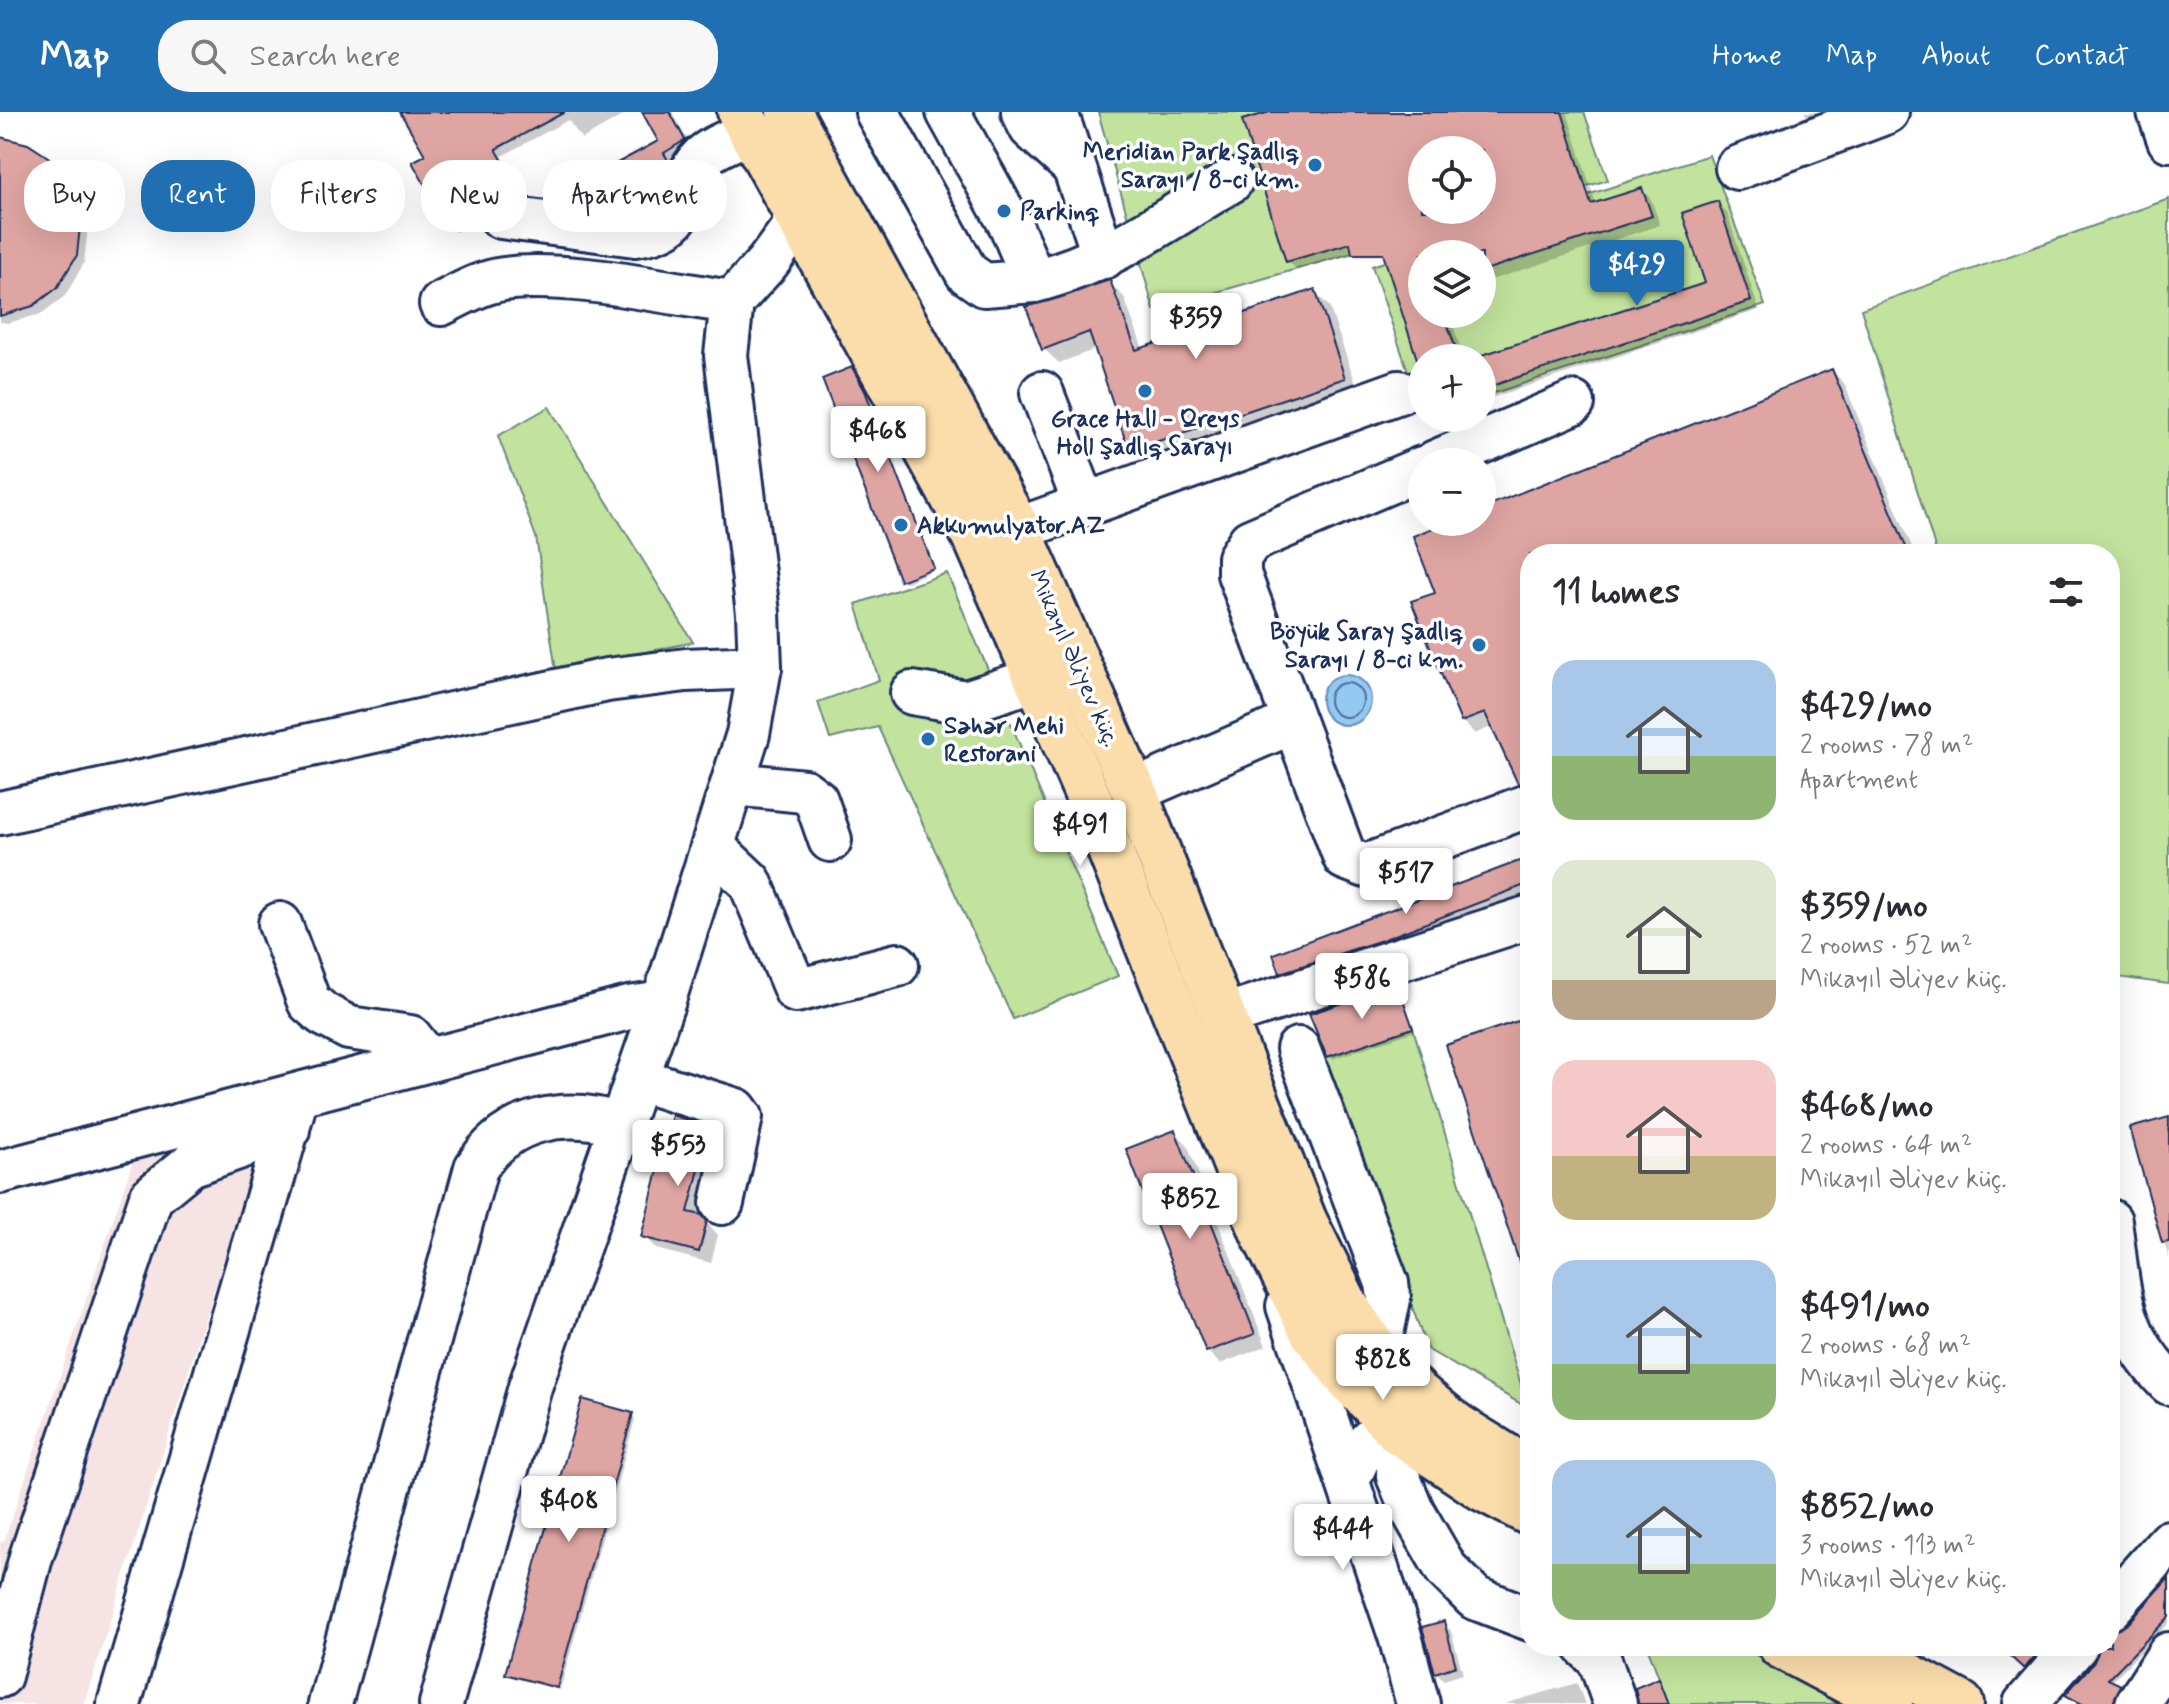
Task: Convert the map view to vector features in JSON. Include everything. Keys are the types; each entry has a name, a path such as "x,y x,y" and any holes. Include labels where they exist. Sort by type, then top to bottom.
{"main road":[{"name":"Mikayıl Əliyev küç.","path":"789,112 1018,529 1134,791 1304,1220 1349,1311 1364,1367 1418,1394 1457,1426 1520,1465"},
{"path":"745,122 801,217 977,541 1091,803 1263,1233 1313,1333 1364,1367 1399,1432 1482,1488 1520,1508"},
{"path":"1800,1656 1890,1704"},
{"path":"1872,1656 1961,1704"}],"street":[{"path":"877,112 967,273 984,285 1034,281 1068,272 1104,257 1231,181"},
{"path":"948,112 1011,226 1034,281"},
{"path":"1023,112 1031,128 1075,168"},
{"path":"1056,112 1104,257"},
{"path":"1737,168 1887,112"},
{"path":"2159,112 2169,140"},
{"path":"527,220 635,235 655,232 673,221 693,169 701,157 745,122"},
{"path":"441,1704 530,1387 663,1003 748,734 760,667 758,613 726,355 732,302 768,262 801,217"},
{"path":"441,304 478,285 502,279 541,276 732,302"},
{"path":"1018,529 1399,392"},
{"path":"1042,393 1085,505"},
{"path":"1468,448 1573,403"},
{"path":"1408,474 1250,541 1239,558 1239,574 1345,858 1366,866 1520,809"},
{"path":"0,813 607,680 686,670 760,667"},
{"path":"912,693 966,702 1036,679"},
{"path":"1134,791 1293,722"},
{"path":"734,784 804,791 816,800 830,840"},
{"path":"714,848 750,882 796,991 897,965"},
{"path":"1224,1016 1520,920"},
{"path":"280,924 309,1002 349,1028 410,1037 428,1060"},
{"path":"0,1676 15,1559 151,1197 190,1165 292,1113 428,1060 629,1008 663,1003"},
{"path":"1298,1049 1387,1283 1389,1299 1364,1367 1350,1480"},
{"path":"637,1079 736,1110 741,1117 722,1203"},
{"path":"0,1172 292,1113"},
{"path":"119,1704 292,1113"},
{"path":"330,1704 476,1168 497,1141 535,1122 572,1115 620,1125"},
{"path":"1263,1233 1350,1480 1400,1636 1418,1704"},
{"path":"2120,1291 2140,1353 2169,1383"},
{"path":"1350,1480 1371,1438 1385,1431 1399,1432 1398,1476 1412,1510 1446,1569 1475,1598 1520,1615"},
{"path":"2120,1597 2169,1542"},
{"path":"2137,1704 2169,1654"},
{"path":"1595,1656 1600,1661 1615,1704"},
{"path":"2025,1704 2067,1656"}],"shaded area":[{"path":"269,1115 84,1704 0,1704 0,1542 4,1541 135,1155"}],"green space":[{"path":"1098,112 1584,112 1608,180 1496,212 1496,136 1408,136 1408,224 1454,224 1154,310"},
{"path":"1709,155 1765,305 1496,392 1496,344 1408,344 1408,371 1372,266 1408,254 1408,328 1496,328 1496,240 1451,240"},
{"path":"2169,199 2169,984 2120,977 2120,544 1934,544 1861,309"},
{"path":"549,407 693,642 556,671 536,537 498,436"},
{"path":"947,573 1118,976 1013,1019 878,727 830,739 818,702 879,680 856,604"},
{"path":"1413,1028 1520,1382 1520,1403 1427,1349 1324,1058"},
{"path":"1651,1656 1757,1656 1846,1704 1669,1704"}],"water":[{"path":"1346,675 1363,683 1371,700 1363,717 1346,725 1329,717 1321,700 1329,683"}],"building":[{"path":"400,112 565,112 496,149 502,160 421,160 421,178 412,162 425,155"},
{"path":"642,112 670,112 685,140 664,153 668,160 623,160 658,141"},
{"path":"1270,112 1562,112 1591,204 1642,188 1652,216 1496,266 1496,240 1408,240 1408,328 1449,328 1454,344 1412,344 1383,254 1352,254 1350,243 1286,262 1242,120"},
{"path":"0,137 28,144 52,160 24,160 24,232 79,232 77,255 57,288 33,306 0,316"},
{"path":"1718,201 1751,301 1496,384 1496,350 1705,283 1682,213"},
{"path":"1110,280 1136,350 1315,289 1345,378 1129,451 1089,332 1042,350 1026,307"},
{"path":"852,367 865,391 934,568 900,581 822,379"},
{"path":"1832,369 1905,544 1520,544 1518,784 1485,713 1461,722 1411,601 1435,593 1413,536 1496,536 1496,502"},
{"path":"1520,861 1520,887 1382,940 1280,973 1273,954"},
{"path":"1398,985 1413,1028 1327,1057 1309,1014"},
{"path":"1520,1020 1520,1264 1446,1045"},
{"path":"672,1115 710,1127 688,1212 702,1215 707,1221 699,1252 641,1237"},
{"path":"2169,1117 2169,1242 2162,1243 2130,1128"},
{"path":"1175,1130 1255,1334 1206,1352 1126,1149"},
{"path":"582,1399 633,1413 557,1688 505,1674"},
{"path":"2169,1578 2169,1617 2108,1679 2121,1685 2113,1704 2082,1704 2065,1695 2096,1656 2120,1656 2120,1627 2128,1624"},
{"path":"1444,1621 1456,1666 1435,1673 1422,1627"},
{"path":"2010,1656 2035,1656 2024,1669"},
{"path":"1659,1678 1669,1704 1638,1704 1635,1688"}],"place":[{"name":"Meridian Park Şadlıq Sarayı / 8-ci km.","path":"1315,165"},
{"name":"Parkinq","path":"1004,211"},
{"name":"Grace Hall - Qreys Holl Şadlıq Sarayı","path":"1145,391"},
{"name":"Akkumulyator.AZ","path":"901,525"},
{"name":"Böyük Saray Şadlıq Sarayı / 8-ci km.","path":"1479,645"},
{"name":"Səhər Mehi Restorani","path":"928,739"}]}
